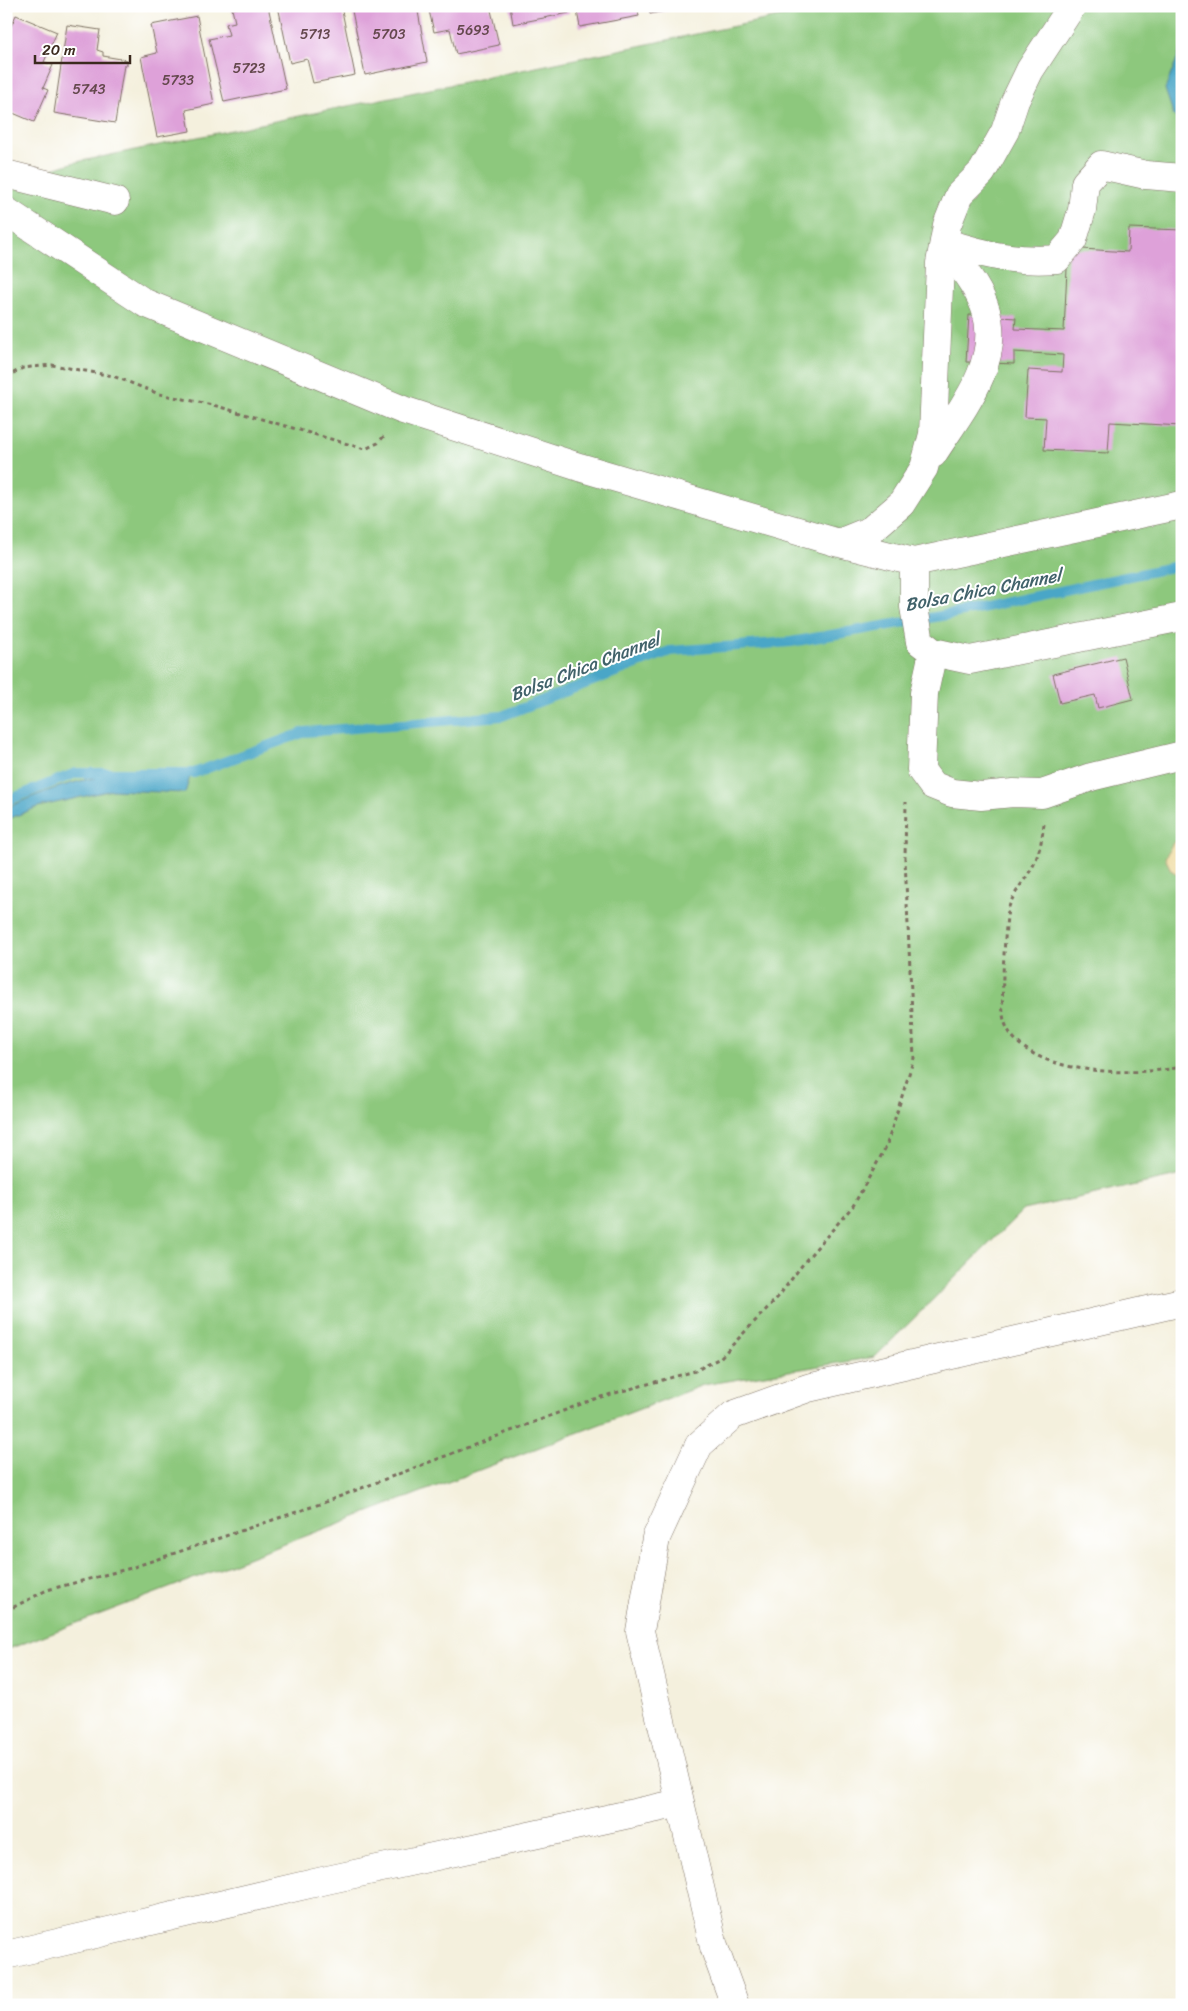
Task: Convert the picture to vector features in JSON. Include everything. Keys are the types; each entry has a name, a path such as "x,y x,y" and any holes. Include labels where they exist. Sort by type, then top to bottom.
{"lane":[{"path":"924,468 933,434 940,263 947,225 959,195 982,172 1005,131 1015,100 1030,70 1072,6"},
{"path":"944,242 995,257 1035,260 1058,259 1073,240 1082,210 1086,183 1101,165 1146,175 1182,178"},
{"path":"6,174 115,201"},
{"path":"6,211 145,303 403,410 579,467 839,543 914,562 1182,505"},
{"path":"839,543 871,530 900,504 982,372 989,344 986,311 944,242"},
{"path":"914,562 914,607 927,647 920,770 932,785 952,793 981,796 1013,793 1042,794 1091,777 1182,755"},
{"path":"927,647 970,660 1182,617"},
{"path":"735,2005 714,1947 640,1631 656,1538 698,1444 733,1414 808,1388 1182,1302"},
{"path":"6,1955 327,1880 680,1803"}],"path":[{"path":"6,377 23,368 52,365 114,376 160,394 213,405 365,449 378,443 403,410"},
{"path":"6,1611 47,1590 131,1568 310,1507 597,1398 695,1371 720,1358 778,1296 853,1206 886,1147 914,1058 906,859 906,793 920,770"},
{"path":"1042,794 1044,814 1042,843 1034,864 1016,891 1008,910 1003,1020 1020,1046 1064,1065 1098,1072 1139,1072 1182,1067"}],"green space":[{"path":"832,6 1182,6 1182,1175 1023,1210 875,1357 703,1385 6,1650 6,184 72,163"}],"sand":[{"path":"1182,837 1182,878 1171,870 1165,858 1172,844"}],"water":[{"path":"1182,46 1182,124 1174,116 1165,89"},
{"path":"106,776 190,777 185,793 112,790 38,807 6,820 6,808 31,797 80,781"}],"building":[{"path":"244,6 268,6 286,89 224,102 209,39 229,35 226,24 235,22 232,9"},
{"path":"278,6 323,8 341,6 355,75 313,83 307,59 290,63"},
{"path":"351,6 417,6 427,62 365,75"},
{"path":"428,6 490,6 499,45 456,54 450,29 434,32"},
{"path":"510,6 568,6 569,13 513,24"},
{"path":"576,6 637,6 639,16 580,27"},
{"path":"649,6 686,6 686,7 650,14"},
{"path":"16,15 57,32 44,62 53,65 43,88 48,90 34,122 6,110 6,32 8,33"},
{"path":"197,16 214,104 186,110 190,131 157,137 141,57 157,53 151,25"},
{"path":"67,25 100,30 97,50 103,52 103,56 127,60 127,65 124,65 115,123 54,113"},
{"path":"1129,228 1182,230 1182,426 1110,422 1108,453 1044,450 1046,418 1025,417 1028,370 1062,372 1063,355 1014,352 1014,364 966,362 969,315 1016,318 1015,329 1064,331 1068,248 1128,252"},
{"path":"1123,657 1133,699 1098,708 1095,695 1060,703 1053,674"}],"waterway":[{"name":"Bolsa Chica Channel","path":"6,801 76,773 194,773 305,732 502,716 670,651 791,642 952,614 1182,565"}]}
